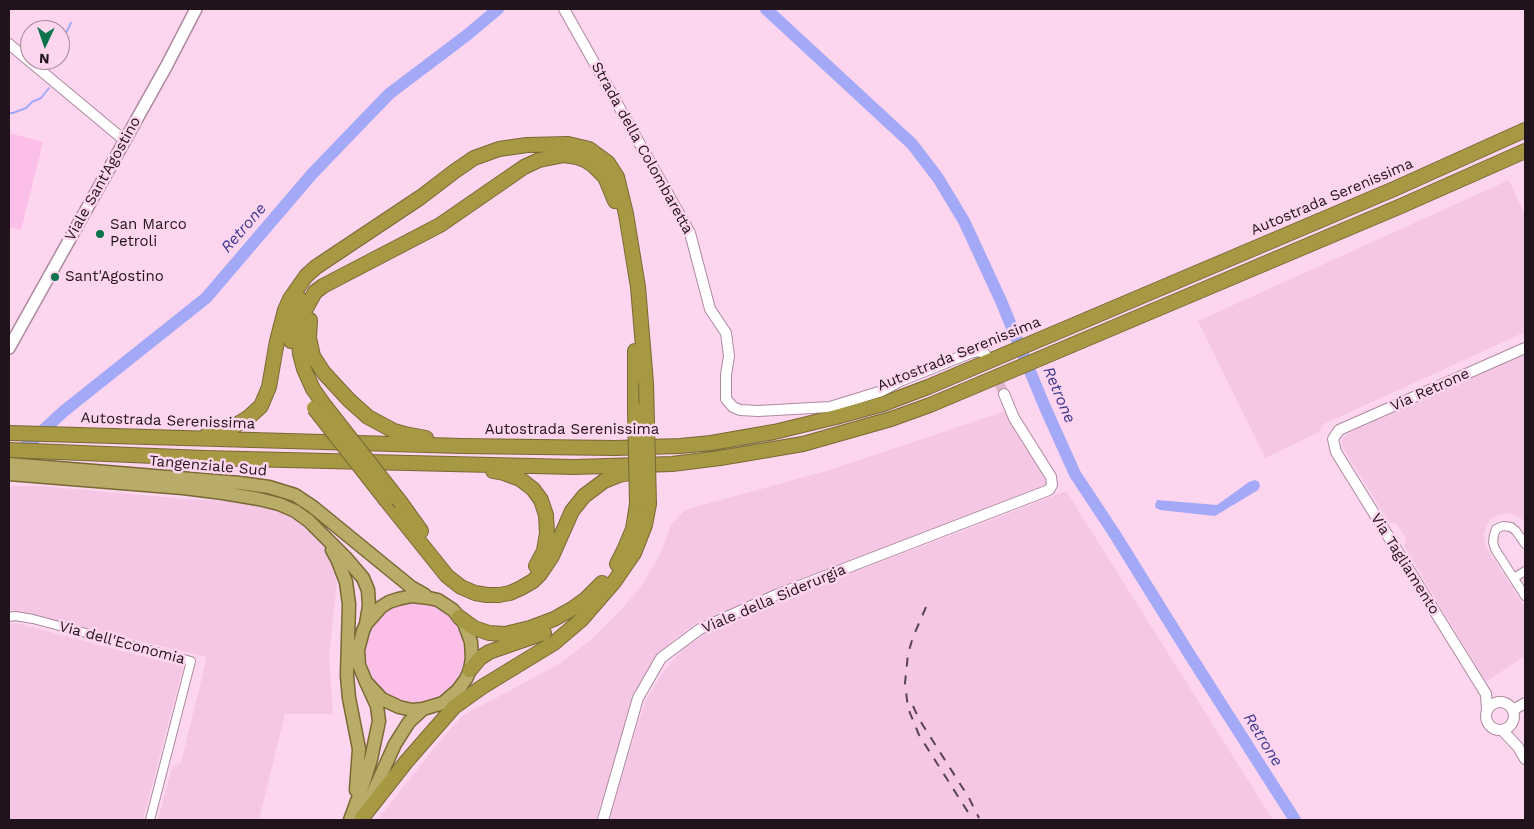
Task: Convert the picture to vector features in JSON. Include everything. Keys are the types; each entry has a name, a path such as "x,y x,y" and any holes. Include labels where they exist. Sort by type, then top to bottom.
{"highway":[{"name":"Autostrada Serenissima","path":"9,433 462,446 601,448 703,444 765,434 845,414 909,394 1394,189 1525,130"},
{"path":"49,434 210,432 226,430 241,423 256,412 267,394 272,377 279,330 290,299 306,276 329,257 421,197 474,158 498,149 527,145 568,144 589,149 608,163 617,177 626,214 638,287 646,383 643,532 634,553 621,573 575,626 554,643 482,687 454,707 356,818"},
{"path":"459,617 474,628 489,634 497,634 544,624 572,609 592,593 616,566 643,504 635,409 635,330 627,257 618,212 610,185 600,171 585,160 571,155 557,155 539,160 524,167 440,225 330,282 315,292 307,305 302,320 299,342 304,369 319,407 386,500 447,576 461,587 475,593 487,595 499,595 521,588 540,574 552,556 575,506 590,491 604,481 626,473 693,467 735,462 782,452 802,444 890,419 1036,361 1525,151"},
{"path":"282,460 384,467 496,471 513,475 533,489 544,507 548,524 544,551 532,570 510,584 494,586 476,584 458,574 446,564 401,503 319,407 304,391 295,368 291,345 291,324 302,293 329,257"},
{"path":"358,267 335,282 320,298 310,319 308,330 313,356 321,369 349,400 368,416 394,430 417,437 453,440 527,441 601,448"},
{"path":"9,450 282,460 607,466 672,464 802,444"},
{"name":"Tangenziale Sud","path":"9,464 259,499 279,504 295,511 323,534 363,578 368,590 369,606 366,624"},
{"name":"Tangenziale Sud","path":"9,474 240,483 269,487 294,495 313,507 411,587 430,598"},
{"path":"323,534 338,561 346,582 349,604 346,676 358,749 356,818"},
{"path":"366,682 377,695 399,707 412,710 434,707 451,697 462,685 470,670 480,658 489,652 546,633 573,620 603,595"},
{"path":"356,818 379,721 377,706 359,665 358,650 366,624 381,608 398,599 412,596 438,600 453,610 464,623 471,642 472,658 470,670"},
{"path":"356,818 395,744 409,722 422,709"}],"main road":[{"name":"Viale Sant'Agostino","path":"9,348 196,9"}],"street":[{"name":"Strada della Colombaretta","path":"564,9 690,233 710,309 726,333 729,356 726,374 726,399 733,407 740,410 758,411 830,406 882,390 970,353 978,351 984,353 987,357"},
{"path":"9,44 124,140"},
{"name":"Via Retrone","path":"1336,433 1525,348"},
{"name":"Viale della Siderurgia","path":"603,820 638,698 661,658 700,629 776,595 1049,490 1052,484 1050,477 1014,418 1004,394"},
{"name":"Via Tagliamento","path":"1336,433 1333,439 1336,452 1486,694 1488,724 1495,730 1507,729"},
{"path":"1525,544 1511,527 1503,526 1496,529 1493,542 1495,549 1525,596"},
{"path":"1514,578 1525,571"},
{"name":"Via dell'Economia","path":"9,617 33,619 191,661 150,820"},
{"path":"1486,694 1510,707 1514,720 1507,729 1525,759"},
{"path":"1487,710 1497,703 1510,707 1525,703"}],"shaded area":[{"path":"9,133 43,142 21,230 9,227"},
{"path":"1509,180 1525,215 1525,332 1324,424 1319,432 1265,458 1198,321"},
{"path":"1525,353 1525,522 1518,516 1508,513 1497,515 1488,522 1484,534 1486,547 1525,608 1525,656 1486,682 1404,546 1406,538 1397,524 1389,522 1343,448 1342,443 1343,437 1347,434"},
{"path":"1005,411 1048,484 725,611 695,624 673,640 648,670 634,696 596,820 377,820 462,716 561,663 593,638 622,609 642,585 660,555 671,525 685,510 826,471"},
{"path":"12,486 40,486 261,505 281,512 297,521 324,543 331,553 337,582 329,657 333,714 285,714 259,820 158,820 172,767 181,763 207,657 9,610 9,489"},
{"path":"1066,491 1273,820 609,820 648,696 666,668 686,646 719,626 822,583"},
{"path":"416,600 435,604 452,615 463,632 467,651 463,670 452,687 435,698 416,702 397,698 380,687 369,670 365,651 369,632 380,615 397,604"},
{"path":"16,623 183,667 143,820 9,820 9,624"}],"water":[{"path":"1255,480 1259,482 1258,490 1215,516 1160,510 1155,505 1157,500 1217,505 1249,482"}],"waterway":[{"name":"Retrone","path":"9,462 64,411 206,298 312,174 389,94 498,9"},
{"name":"Retrone","path":"766,9 912,144 938,178 964,221 1001,301 1075,474 1295,820"},
{"path":"9,113 26,108 32,102 41,98 49,88"}],"tunnel":[{"path":"987,357 1004,394"}],"railway":[{"path":"926,607 908,654 905,683 908,708 919,735 973,820"},
{"path":"913,706 919,719 969,798 979,818"}],"place":[{"name":"San Marco Petroli","path":"100,234"},
{"name":"Sant'Agostino","path":"55,277"}]}
